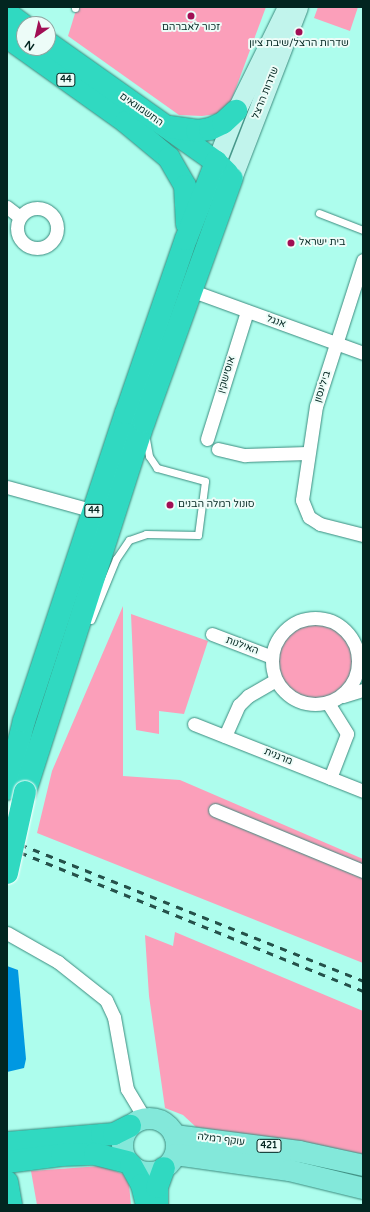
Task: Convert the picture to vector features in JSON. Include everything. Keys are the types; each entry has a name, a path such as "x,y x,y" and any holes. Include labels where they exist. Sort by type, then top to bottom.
{"highway":[{"path":"7,13 16,20"},
{"name":"החשמונאים","path":"47,56 126,122"},
{"name":"החשמונאים","path":"50,56 161,124 220,172"},
{"name":"44","path":"161,124 181,130 210,129 223,124 236,112"},
{"name":"44","path":"126,122 169,158 185,186 186,239"},
{"path":"126,122 220,172"},
{"name":"44","path":"7,873 13,788 24,721 186,239 220,172"},
{"name":"44","path":"13,788 56,692 144,422 190,290 220,172"},
{"path":"7,753 24,721"},
{"path":"7,1143 108,1135 138,1122"},
{"path":"157,1205 157,1186 171,1152"},
{"name":"421","path":"7,1162 55,1156 95,1154 130,1164"},
{"path":"130,1164 142,1185 147,1205"},
{"path":"7,1182 11,1205"}],"main road":[{"name":"שדרות הרצל","path":"220,172 236,112 287,7"},
{"name":"שדרות הרצל","path":"220,172 298,7"},
{"path":"130,1164 123,1150 122,1141 138,1122 162,1122 171,1152"},
{"name":"עוקף רמלה","path":"171,1152 299,1151 363,1166"},
{"name":"421","path":"130,1164 147,1172 171,1152"},
{"name":"עוקף רמלה","path":"171,1152 289,1170 363,1188"}],"street":[{"path":"7,207 20,217"},
{"path":"30,209 45,210 54,218 56,233 49,244 37,248 25,244 12,234 20,217 30,209"},
{"name":"בילינסון","path":"363,260 316,406 307,453 302,500 309,517 334,529 363,535"},
{"name":"אנגל","path":"190,290 363,353"},
{"name":"אוסישקין","path":"207,439 247,311"},
{"path":"218,449 245,455 307,453"},
{"path":"7,487 94,511"},
{"path":"342,696 352,685 361,656 353,640 343,628 332,621 317,618 302,620 288,627 279,637 272,657 276,680 285,692 298,702 313,705 328,703 342,696 363,690"},
{"name":"האילנות","path":"212,634 272,657"},
{"path":"225,736 239,705 248,696 276,680"},
{"path":"328,703 347,734 330,778"},
{"name":"מרגנית","path":"194,724 363,791"},
{"path":"215,810 363,870"},
{"path":"7,933 58,962 106,1000 114,1017 127,1089 138,1122"}],"lane":[{"path":"319,213 363,230"},
{"path":"89,626 116,559 129,540 146,534 198,535 205,481 157,468 149,456 144,422"},
{"path":"56,692 83,639"}],"shaded area":[{"path":"77,7 266,7 230,104 217,114 202,116 179,115 68,36"},
{"path":"318,7 358,7 350,31 314,18"},
{"path":"123,606 123,776 180,780 363,859 363,963 37,833 52,771"},
{"path":"131,614 208,641 184,714 159,711 159,734 136,730"},
{"path":"315,623 330,626 342,634 350,646 353,661 350,676 342,688 330,696 315,699 300,696 288,688 280,676 277,661 280,646 288,634 300,626"},
{"path":"175,932 363,1011 363,1154 196,1127 183,1115 165,1108 149,996 145,935 173,946"},
{"path":"101,1166 123,1174 129,1185 131,1205 37,1205 31,1171"}],"water":[{"path":"7,966 18,970 26,1059 24,1068 7,1072"}],"railway":[{"path":"7,839 363,981"},
{"path":"7,847 363,991"}],"place":[{"name":"זכור לאברהם","path":"191,16"},
{"name":"שדרות הרצל/שיבת ציון","path":"299,32"},
{"name":"בית ישראל","path":"291,243"},
{"name":"סונול רמלה הבנים","path":"170,505"}]}
